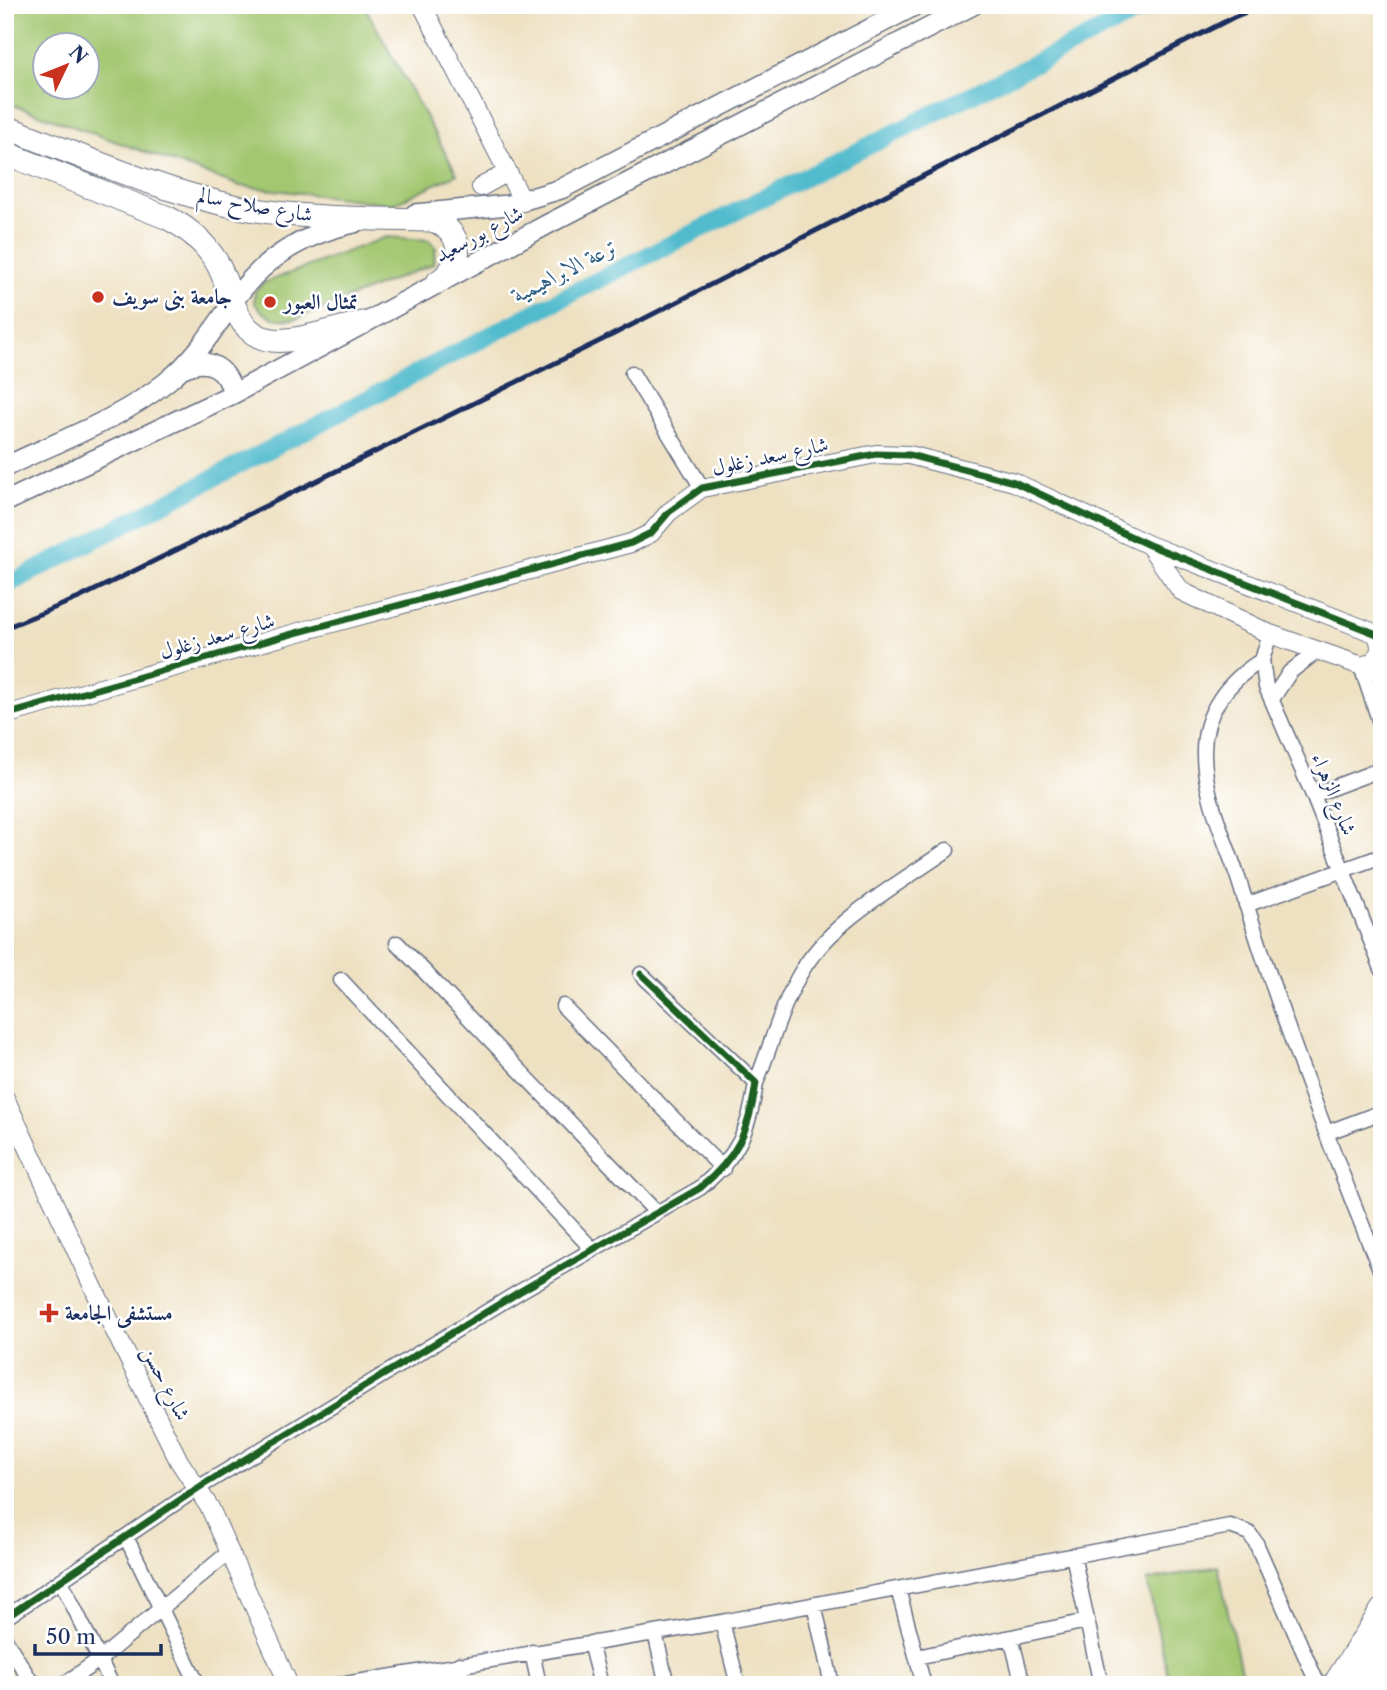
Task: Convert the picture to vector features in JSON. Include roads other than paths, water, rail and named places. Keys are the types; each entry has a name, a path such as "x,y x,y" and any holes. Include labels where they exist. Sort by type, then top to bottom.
{"main road":[{"name":"شارع بورسعيد","path":"5,467 123,410 154,391 183,368 264,265 284,251 328,229 375,219 523,202 580,179 916,5"},
{"name":"شارع بورسعيد","path":"5,502 233,394 438,282 973,5"},
{"name":"شارع صلاح سالم","path":"5,127 202,198 265,211 431,220 443,223 452,231 459,254 456,266 438,282"},
{"name":"شارع صلاح سالم","path":"5,153 179,223 198,238 217,262 232,303 248,329 272,340 362,323"},
{"path":"183,368 195,362 209,363 221,369 230,380 233,394"},
{"path":"1340,1684 1372,1651 1382,1610"}],"street":[{"path":"422,5 523,202"},
{"path":"481,187 508,172"},
{"path":"632,373 702,488"},
{"name":"شارع سعد زغلول","path":"5,715 631,542 651,533 669,512 702,488 876,454 909,455 1014,482 1149,545 1379,635"},
{"path":"1149,545 1181,591 1270,634 1382,673"},
{"path":"1270,634 1262,660 1242,672 1220,698 1206,729 1203,752 1206,775 1262,960 1382,1274"},
{"path":"1361,666 1371,663 1378,656 1381,645 1379,635"},
{"path":"1272,699 1290,672 1316,652"},
{"name":"شارع الزهراء","path":"1262,660 1262,673 1272,699 1382,969"},
{"path":"1361,666 1382,729"},
{"path":"1313,795 1382,769"},
{"path":"5,1618 127,1539 198,1488 700,1188 723,1169 738,1149 756,1083 794,984 819,949 852,919 947,849"},
{"path":"1246,905 1382,856"},
{"path":"397,943 657,1213"},
{"path":"640,974 756,1083"},
{"path":"341,981 593,1250"},
{"path":"563,1006 723,1169"},
{"name":"شارع حسن","path":"5,1098 179,1461 198,1488 289,1685"},
{"path":"1326,1133 1382,1112"},
{"path":"339,1685 392,1679 459,1664 722,1622 1230,1526 1249,1533 1256,1542 1340,1684"},
{"path":"127,1539 198,1685"},
{"path":"63,1685 100,1659 228,1553"},
{"path":"1073,1555 1101,1685"},
{"path":"61,1581 112,1685"},
{"path":"898,1589 924,1685"},
{"path":"814,1604 832,1685"},
{"path":"917,1657 1087,1620"},
{"path":"722,1622 738,1685"},
{"path":"655,1633 667,1685"},
{"path":"1011,1637 1023,1685"},
{"path":"5,1639 33,1685"},
{"path":"590,1643 601,1685"},
{"path":"531,1652 539,1685"},
{"path":"459,1664 465,1685"}],"waterway":[{"name":"ترعة الابراهيمية","path":"5,586 568,295 1152,5"}],"railway":[{"path":"5,628 79,598 614,334 1234,17 1264,5"}],"place":[{"name":"جامعة بنى سويف","path":"98,297"},
{"name":"تمثال العبور","path":"270,302"},
{"name":"مستشفى الجامعة","path":"49,1313"}]}
